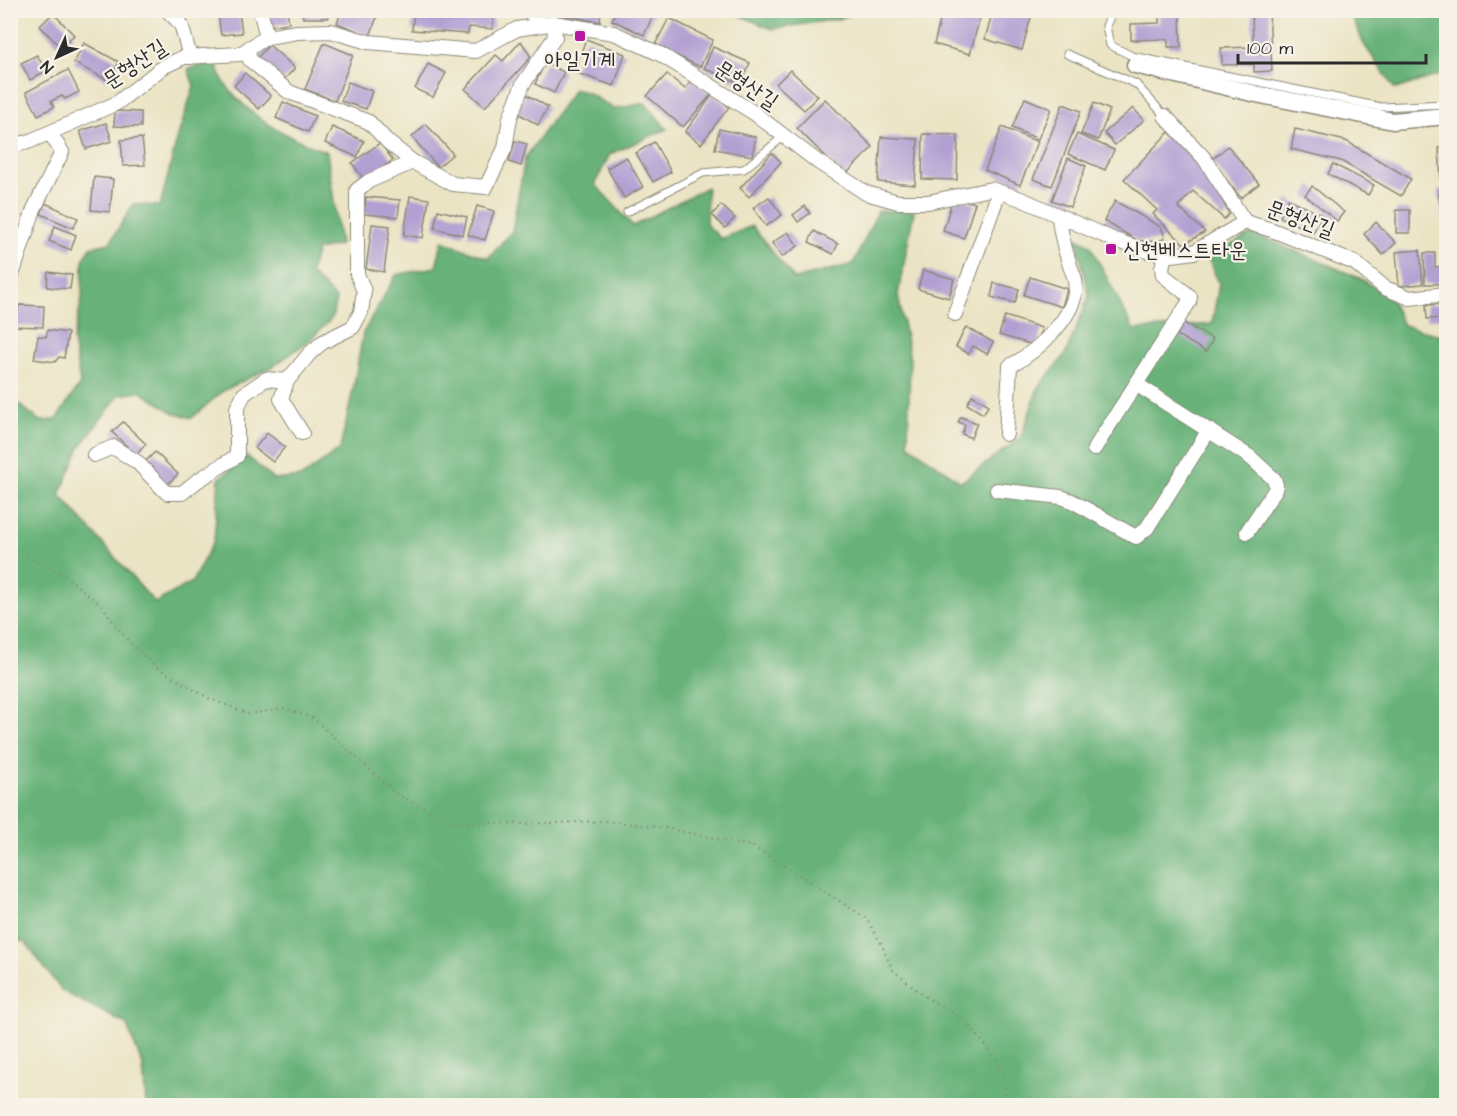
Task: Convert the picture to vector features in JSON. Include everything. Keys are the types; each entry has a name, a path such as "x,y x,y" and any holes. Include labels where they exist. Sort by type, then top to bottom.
{"street":[{"path":"166,10 181,24 190,57"},
{"path":"260,10 267,37"},
{"path":"250,47 248,52 250,60 289,92 369,123 413,162 453,184 486,187 505,148 510,118 523,84 555,38 548,24 528,10"},
{"name":"문형산길","path":"10,146 28,142 117,103 164,67 183,57 240,54 267,37 297,32 331,31 368,42 476,51 517,29 548,24 614,33 660,54 754,113 818,162 866,193 898,202 928,202 991,189 1112,239 1147,251 1166,254 1194,252 1245,222 1272,230 1355,263 1385,288 1410,298 1446,294"},
{"path":"1135,64 1256,94 1393,122 1446,116"},
{"path":"1165,116 1204,158 1245,222"},
{"path":"10,281 34,209 62,152 50,133"},
{"path":"302,433 281,399 286,381 316,348 353,327 361,312 364,291 357,274 357,190 369,181 413,162"},
{"path":"955,314 987,219 999,192"},
{"path":"1006,434 1010,366 1036,349 1060,326 1074,297 1076,282 1061,234 1059,216"},
{"path":"1094,449 1189,302 1190,297 1163,275 1162,268 1166,254"},
{"path":"94,455 113,447 137,462 167,493 182,493 237,456 237,408 244,394 266,379 286,381"},
{"path":"1136,384 1250,457 1269,473 1276,485 1275,490 1247,532"},
{"path":"998,490 1061,497 1136,537 1147,528 1209,430"}],"lane":[{"path":"1113,10 1106,26 1110,45 1132,56 1381,107 1446,104"},
{"path":"1067,54 1136,84 1165,116"},
{"path":"627,212 703,173 744,169 784,136"}],"path":[{"path":"10,549 59,571 101,605 129,642 156,667 208,698 249,714 283,708 313,718 395,793 451,822 522,824 605,821 666,828 754,846 866,918 892,969 923,995 966,1022 998,1061 1004,1079 1008,1106"}],"green space":[{"path":"729,11 859,11 838,19 772,29"},
{"path":"1349,11 1446,11 1446,73 1395,89 1365,46"},
{"path":"215,62 226,85 260,119 299,141 327,152 340,245 317,250 310,273 336,299 332,318 310,340 275,365 223,391 192,418 176,414 141,392 119,395 80,447 60,495 155,603 192,582 214,540 219,479 247,456 274,480 302,477 340,449 363,333 396,275 436,267 442,241 488,258 512,231 525,158 574,89 588,93 614,109 645,103 667,129 610,154 595,184 633,226 707,187 706,224 721,239 752,226 794,279 853,264 878,211 914,211 898,295 910,360 908,444 961,482 1021,437 1038,388 1065,355 1089,296 1076,237 1090,245 1134,330 1212,324 1219,284 1208,258 1252,233 1362,279 1391,300 1403,325 1446,337 1446,1105 146,1105 143,1066 126,1024 62,991 25,942 11,940 10,397 40,421 56,420 80,384 73,340 82,299 83,260 91,247 110,243 133,204 160,206 177,139 194,86 188,69"}],"building":[{"path":"266,10 287,10 289,23 268,26"},
{"path":"302,10 328,10 328,18 303,18"},
{"path":"342,10 361,10 377,17 370,36 337,23"},
{"path":"414,10 494,10 493,29 469,27 468,34 412,30"},
{"path":"557,10 601,10 600,22 556,14"},
{"path":"616,10 648,10 654,13 644,35 612,20"},
{"path":"943,10 982,10 970,54 934,44"},
{"path":"993,10 1033,10 1022,50 985,39"},
{"path":"1159,10 1180,10 1181,47 1168,47 1168,39 1131,40 1131,24 1159,23"},
{"path":"1252,10 1269,10 1272,71 1254,72 1254,64 1222,65 1221,48 1253,47"},
{"path":"239,11 242,33 221,35 218,14"},
{"path":"53,13 74,35 61,48 40,26"},
{"path":"669,18 713,40 700,67 655,45"},
{"path":"586,39 625,54 614,86 574,72"},
{"path":"521,41 531,57 485,107 465,89 496,55 503,61"},
{"path":"84,43 119,62 109,81 74,63"},
{"path":"324,43 353,55 335,101 305,89"},
{"path":"269,45 295,68 283,81 257,58"},
{"path":"713,47 750,63 741,84 704,68"},
{"path":"37,55 46,71 30,80 21,63"},
{"path":"545,63 564,72 554,93 535,84"},
{"path":"428,64 446,73 433,97 415,89"},
{"path":"68,70 79,92 65,99 62,96 51,101 54,107 38,115 26,92"},
{"path":"790,70 818,96 804,110 776,84"},
{"path":"245,73 271,96 259,109 234,86"},
{"path":"667,74 685,89 693,79 711,95 683,127 647,96"},
{"path":"348,82 372,91 366,109 341,101"},
{"path":"526,94 548,107 538,125 516,112"},
{"path":"713,94 729,107 701,144 685,132"},
{"path":"1025,98 1051,109 1038,139 1012,128"},
{"path":"825,99 873,147 844,176 797,128"},
{"path":"283,102 315,116 308,132 276,118"},
{"path":"1094,103 1110,110 1098,140 1081,134"},
{"path":"1063,104 1081,111 1052,186 1033,179"},
{"path":"1133,108 1144,120 1115,145 1104,133"},
{"path":"115,111 141,112 141,127 114,126"},
{"path":"106,123 112,141 86,149 80,131"},
{"path":"426,124 453,154 438,167 412,137"},
{"path":"332,127 364,141 357,157 325,143"},
{"path":"1002,127 1038,142 1020,185 985,170"},
{"path":"719,129 756,137 752,156 715,149"},
{"path":"1295,129 1346,141 1411,179 1401,196 1341,161 1291,149"},
{"path":"1169,132 1205,166 1229,214 1224,219 1193,191 1178,207 1205,232 1184,244 1153,214 1157,210 1124,179"},
{"path":"923,134 958,135 957,180 922,179"},
{"path":"1077,134 1114,150 1105,170 1068,154"},
{"path":"881,137 918,139 915,185 878,182"},
{"path":"142,138 145,165 123,166 121,140"},
{"path":"515,141 527,144 521,166 509,162"},
{"path":"654,142 671,172 653,182 636,153"},
{"path":"380,143 393,160 365,181 352,163"},
{"path":"1228,146 1259,184 1241,198 1211,160"},
{"path":"1439,148 1446,148 1446,179 1441,180"},
{"path":"772,153 781,162 749,197 740,188"},
{"path":"626,157 643,187 624,198 607,168"},
{"path":"1068,158 1086,166 1070,207 1052,200"},
{"path":"1333,164 1374,185 1368,195 1328,174"},
{"path":"94,177 113,179 110,212 91,210"},
{"path":"1312,186 1344,212 1337,221 1305,195"},
{"path":"1446,189 1446,229 1445,230 1438,190"},
{"path":"410,196 429,199 423,238 404,235"},
{"path":"366,197 400,200 398,217 364,214"},
{"path":"769,197 782,215 766,226 753,208"},
{"path":"960,199 975,203 964,238 943,231 951,204"},
{"path":"1288,199 1322,215 1313,233 1280,217"},
{"path":"1115,201 1161,227 1165,238 1159,241 1138,241 1104,221"},
{"path":"45,203 78,218 73,228 41,214"},
{"path":"721,205 735,218 725,228 712,215"},
{"path":"477,206 494,211 485,240 468,235"},
{"path":"805,206 810,213 798,222 793,215"},
{"path":"438,210 467,217 463,235 434,228"},
{"path":"1396,210 1410,210 1410,233 1396,233"},
{"path":"1376,222 1396,243 1383,255 1364,234"},
{"path":"372,224 390,226 384,272 366,269"},
{"path":"55,226 76,235 71,250 49,241"},
{"path":"814,231 838,244 833,254 809,242"},
{"path":"788,232 798,246 782,257 772,243"},
{"path":"1420,250 1423,284 1399,286 1396,252"},
{"path":"1424,253 1435,253 1435,267 1446,266 1446,284 1425,284"},
{"path":"923,270 954,279 949,298 918,289"},
{"path":"48,272 72,275 70,289 47,287"},
{"path":"1030,277 1067,289 1062,307 1024,295"},
{"path":"994,283 1019,289 1015,303 991,297"},
{"path":"1446,304 1446,318 1427,319 1426,305"},
{"path":"19,305 44,306 43,327 10,326 10,314 18,312"},
{"path":"1005,316 1042,328 1037,346 999,335"},
{"path":"1184,323 1213,339 1206,352 1177,335"},
{"path":"966,327 993,342 987,354 973,346 969,354 956,347"},
{"path":"48,330 68,333 64,358 59,357 55,362 34,359 38,336 46,337"},
{"path":"972,395 989,405 983,414 967,404"},
{"path":"961,417 977,423 971,438 962,434 965,425 958,422"},
{"path":"123,422 146,444 136,455 112,432"},
{"path":"267,433 285,447 273,462 255,448"},
{"path":"155,452 178,474 168,484 145,462"}],"place":[{"name":"아일기계","path":"580,36"},
{"name":"신현베스트타운","path":"1111,249"}]}
